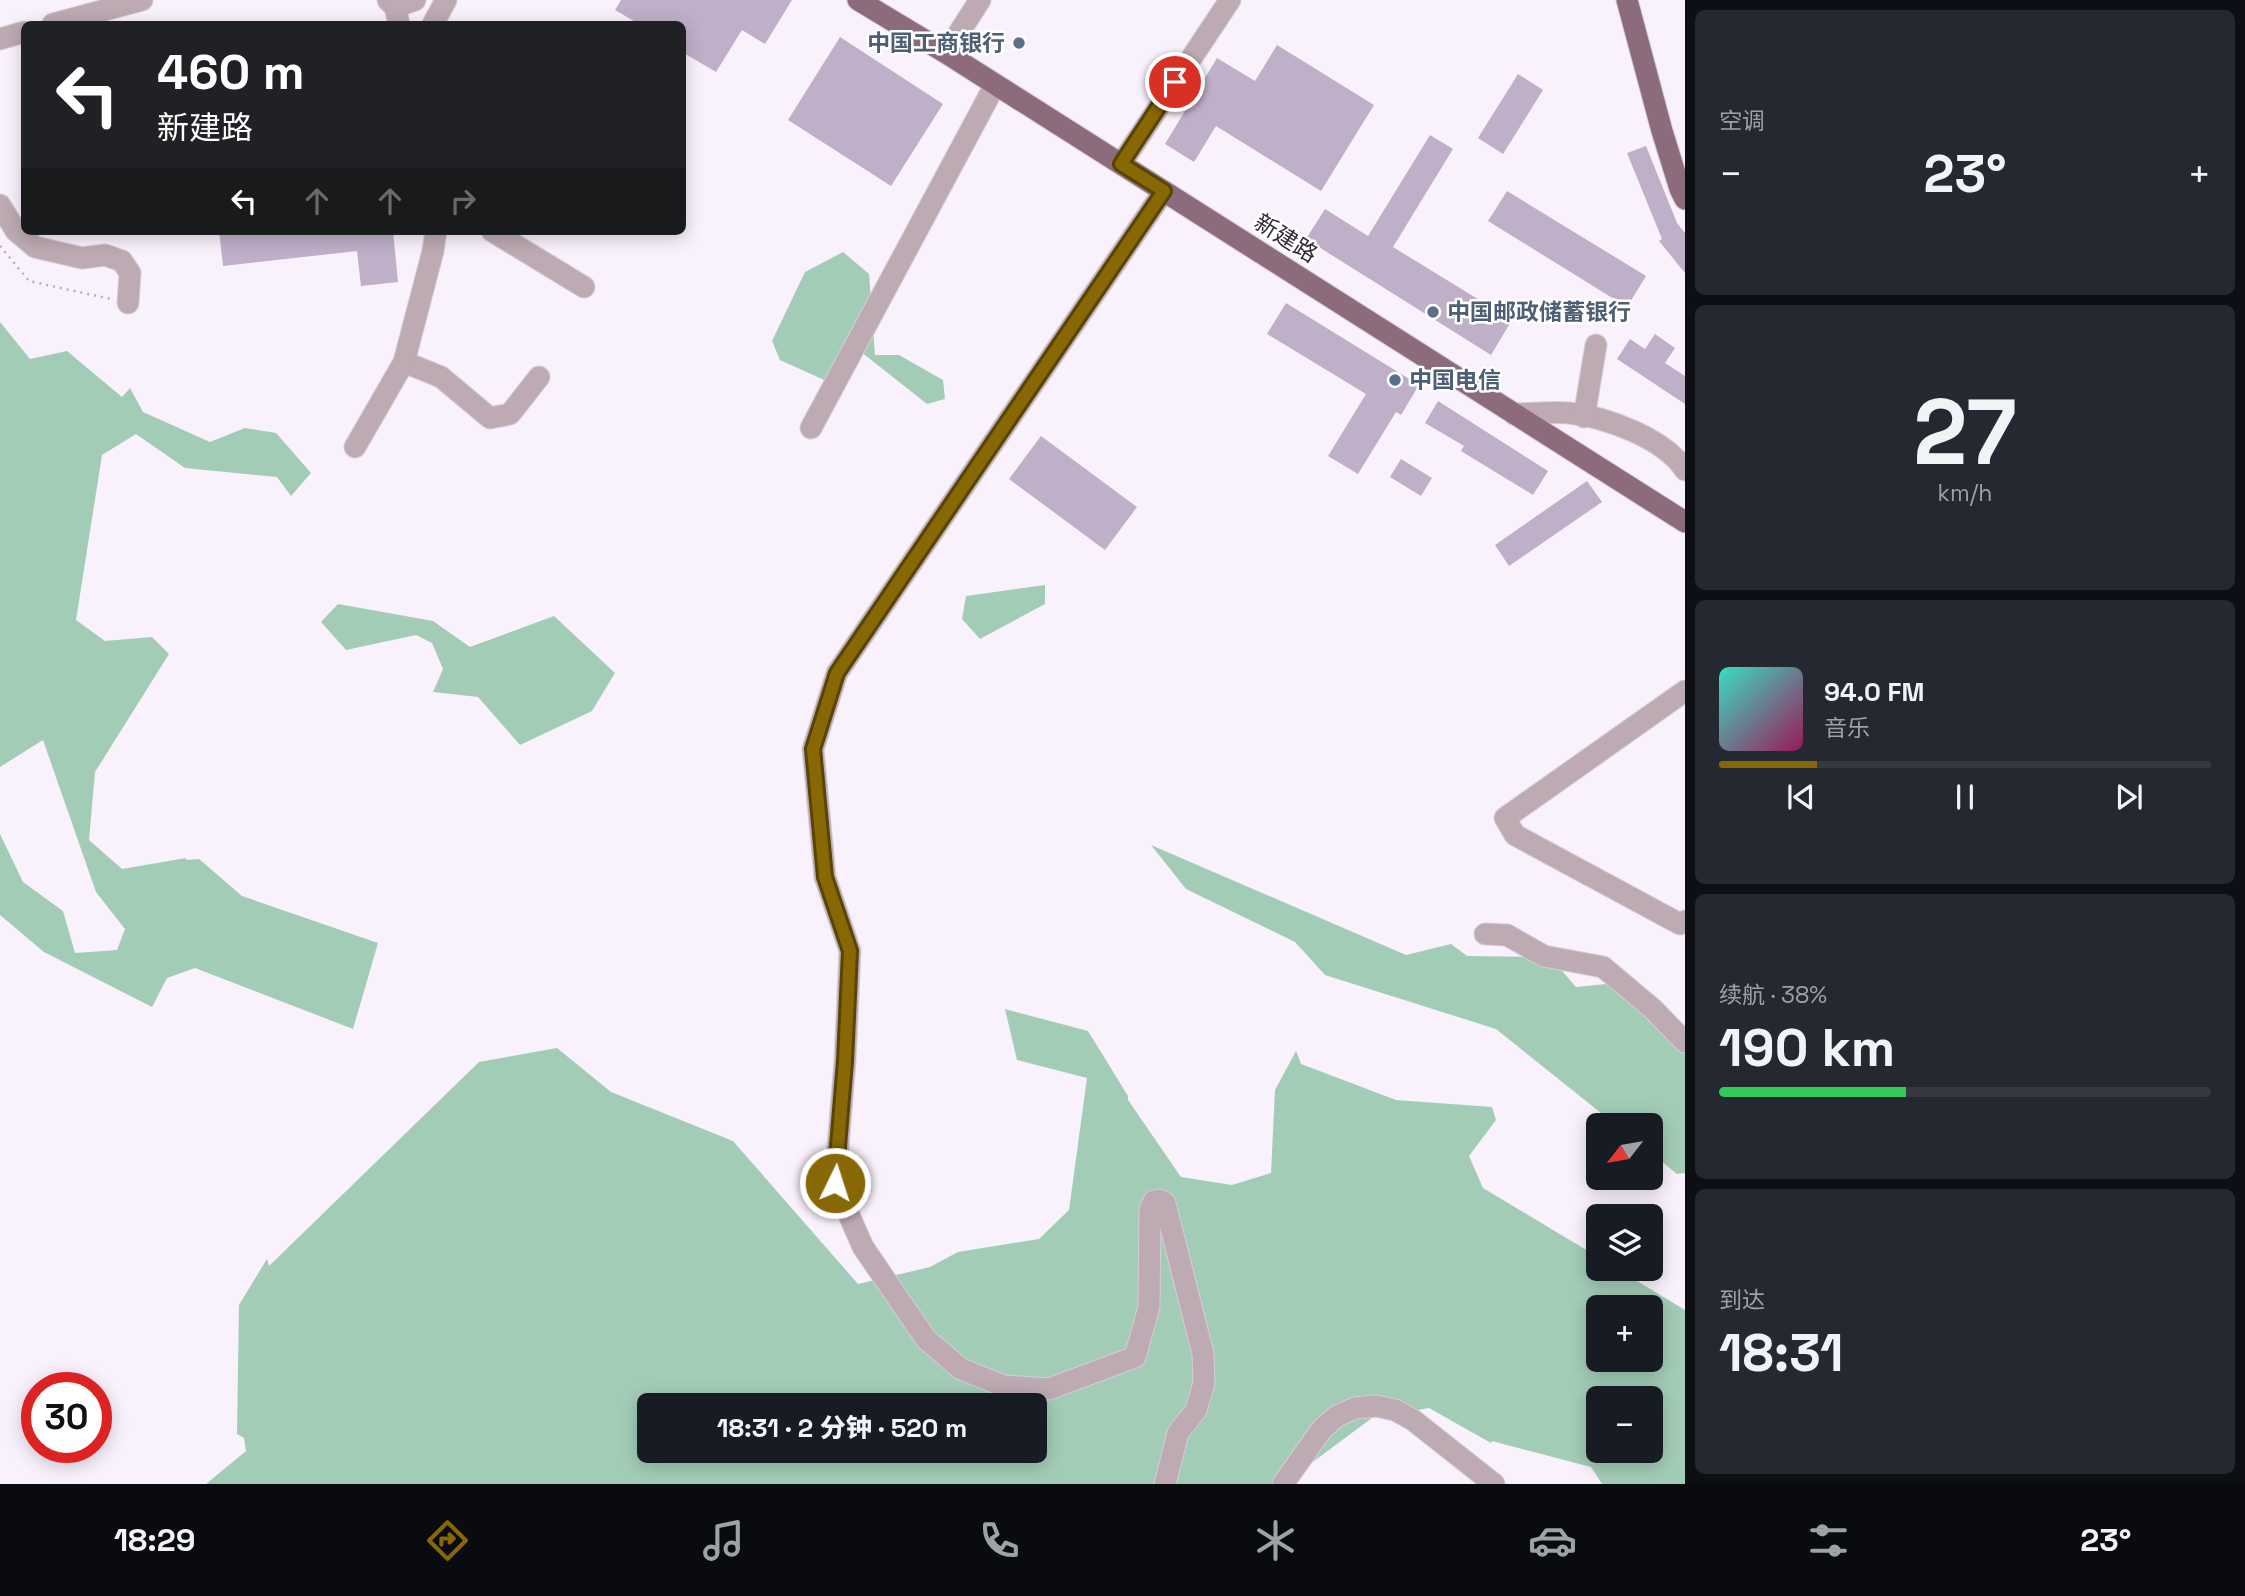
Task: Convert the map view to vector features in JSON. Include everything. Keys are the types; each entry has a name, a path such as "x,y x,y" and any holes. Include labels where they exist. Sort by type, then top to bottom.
{"main road":[{"name":"新建路","path":"858,0 946,53 1685,522"},
{"path":"1627,0 1666,143 1685,198"}],"street":[{"path":"64,21 142,0"},
{"path":"435,21 446,0"},
{"path":"946,53 980,0"},
{"path":"1121,164 1230,0"},
{"path":"0,39 21,33"},
{"path":"811,428 995,85"},
{"path":"1164,191 837,673 813,749 825,877 850,951 845,1061 835,1183 863,1247 926,1339 961,1369 1004,1386 1049,1389 1135,1357 1149,1307 1150,1209 1154,1201 1166,1203 1203,1354 1204,1382 1195,1410 1178,1433 1166,1484"},
{"path":"1,210 16,231 35,247 82,258 105,255 122,261 130,273 128,303"},
{"path":"355,447 404,362 435,235"},
{"path":"499,235 584,287"},
{"path":"1584,417 1596,345"},
{"path":"404,362 441,377 490,418 509,415 538,377"},
{"path":"1514,414 1569,413 1617,424 1655,442 1681,463 1685,470"},
{"path":"1685,691 1505,818 1515,835 1680,925 1685,921"},
{"path":"1485,934 1507,935 1544,956 1603,967 1653,1009 1685,1042"},
{"path":"1283,1484 1322,1429 1337,1416 1356,1408 1376,1406 1395,1410 1413,1420 1494,1484"}],"path":[{"path":"0,246 29,281 128,303"}],"green space":[{"path":"843,252 869,274 875,355 899,355 943,380 945,399 927,404 851,344 833,384 780,360 772,341 805,272"},
{"path":"0,322 30,359 67,351 122,397 130,388 143,412 210,442 245,428 276,433 311,473 291,496 277,477 185,468 136,434 102,455 76,620 105,641 152,637 169,654 95,772 89,840 122,869 186,858 199,859 242,896 378,943 353,1029 195,968 167,978 152,1007 44,952 0,915 0,834 23,882 63,911 75,953 117,950 125,929 96,892 43,740 0,767"},
{"path":"1045,585 1045,604 980,639 962,619 966,596"},
{"path":"338,604 433,621 470,647 554,616 615,673 592,711 520,745 478,697 433,692 443,669 432,643 416,635 346,650 321,622"},
{"path":"1151,845 1406,955 1451,944 1467,956 1550,957 1576,987 1626,982 1685,1028 1685,1173 1677,1174 1663,1163 1663,1113 1601,1113 1496,1029 1325,975 1295,942 1186,889"},
{"path":"1005,1009 1088,1031 1128,1100 1181,1177 1232,1185 1271,1173 1275,1090 1296,1051 1301,1064 1396,1100 1492,1107 1496,1120 1469,1156 1483,1188 1586,1250 1586,1281 1637,1281 1660,1295 1586,1295 1586,1372 1663,1372 1663,1297 1685,1310 1685,1484 1602,1484 1591,1467 1492,1441 1491,1443 1429,1408 1372,1418 1283,1484 206,1484 246,1451 244,1438 237,1434 239,1305 267,1259 269,1266 479,1062 557,1048 611,1092 733,1141 858,1284 930,1267 958,1252 1039,1239 1069,1210 1087,1078 1017,1060"}],"building":[{"path":"621,0 792,0 765,44 742,30 716,72 686,54 686,21 634,21 615,10"},
{"path":"840,37 943,104 891,186 788,120"},
{"path":"1277,45 1374,105 1321,191 1216,126 1194,162 1165,144 1217,58 1255,81"},
{"path":"1518,74 1543,90 1503,154 1478,138"},
{"path":"1430,135 1453,149 1393,247 1512,320 1491,355 1306,239 1325,209 1368,236"},
{"path":"1646,146 1677,223 1685,233 1685,273 1659,241 1662,239 1627,153"},
{"path":"1507,191 1646,276 1627,307 1488,221"},
{"path":"219,235 393,235 398,282 361,286 357,251 223,266"},
{"path":"1286,303 1419,385 1401,415 1396,412 1358,474 1328,456 1366,394 1267,334"},
{"path":"1655,334 1675,348 1665,363 1685,376 1685,404 1617,359 1630,339 1645,349"},
{"path":"1438,401 1548,471 1533,495 1461,451 1464,446 1425,423"},
{"path":"1041,436 1137,507 1105,550 1009,479"},
{"path":"1401,459 1432,478 1421,496 1390,477"},
{"path":"1587,481 1602,502 1509,566 1495,545"}],"place":[{"name":"中国工商银行","path":"1019,43"},
{"name":"中国邮政储蓄银行","path":"1433,312"},
{"name":"中国电信","path":"1395,380"}],"route":[{"path":"835,1183 845,1061 850,951 825,877 813,749 837,673 1164,191 1121,164 1175,82"}]}
